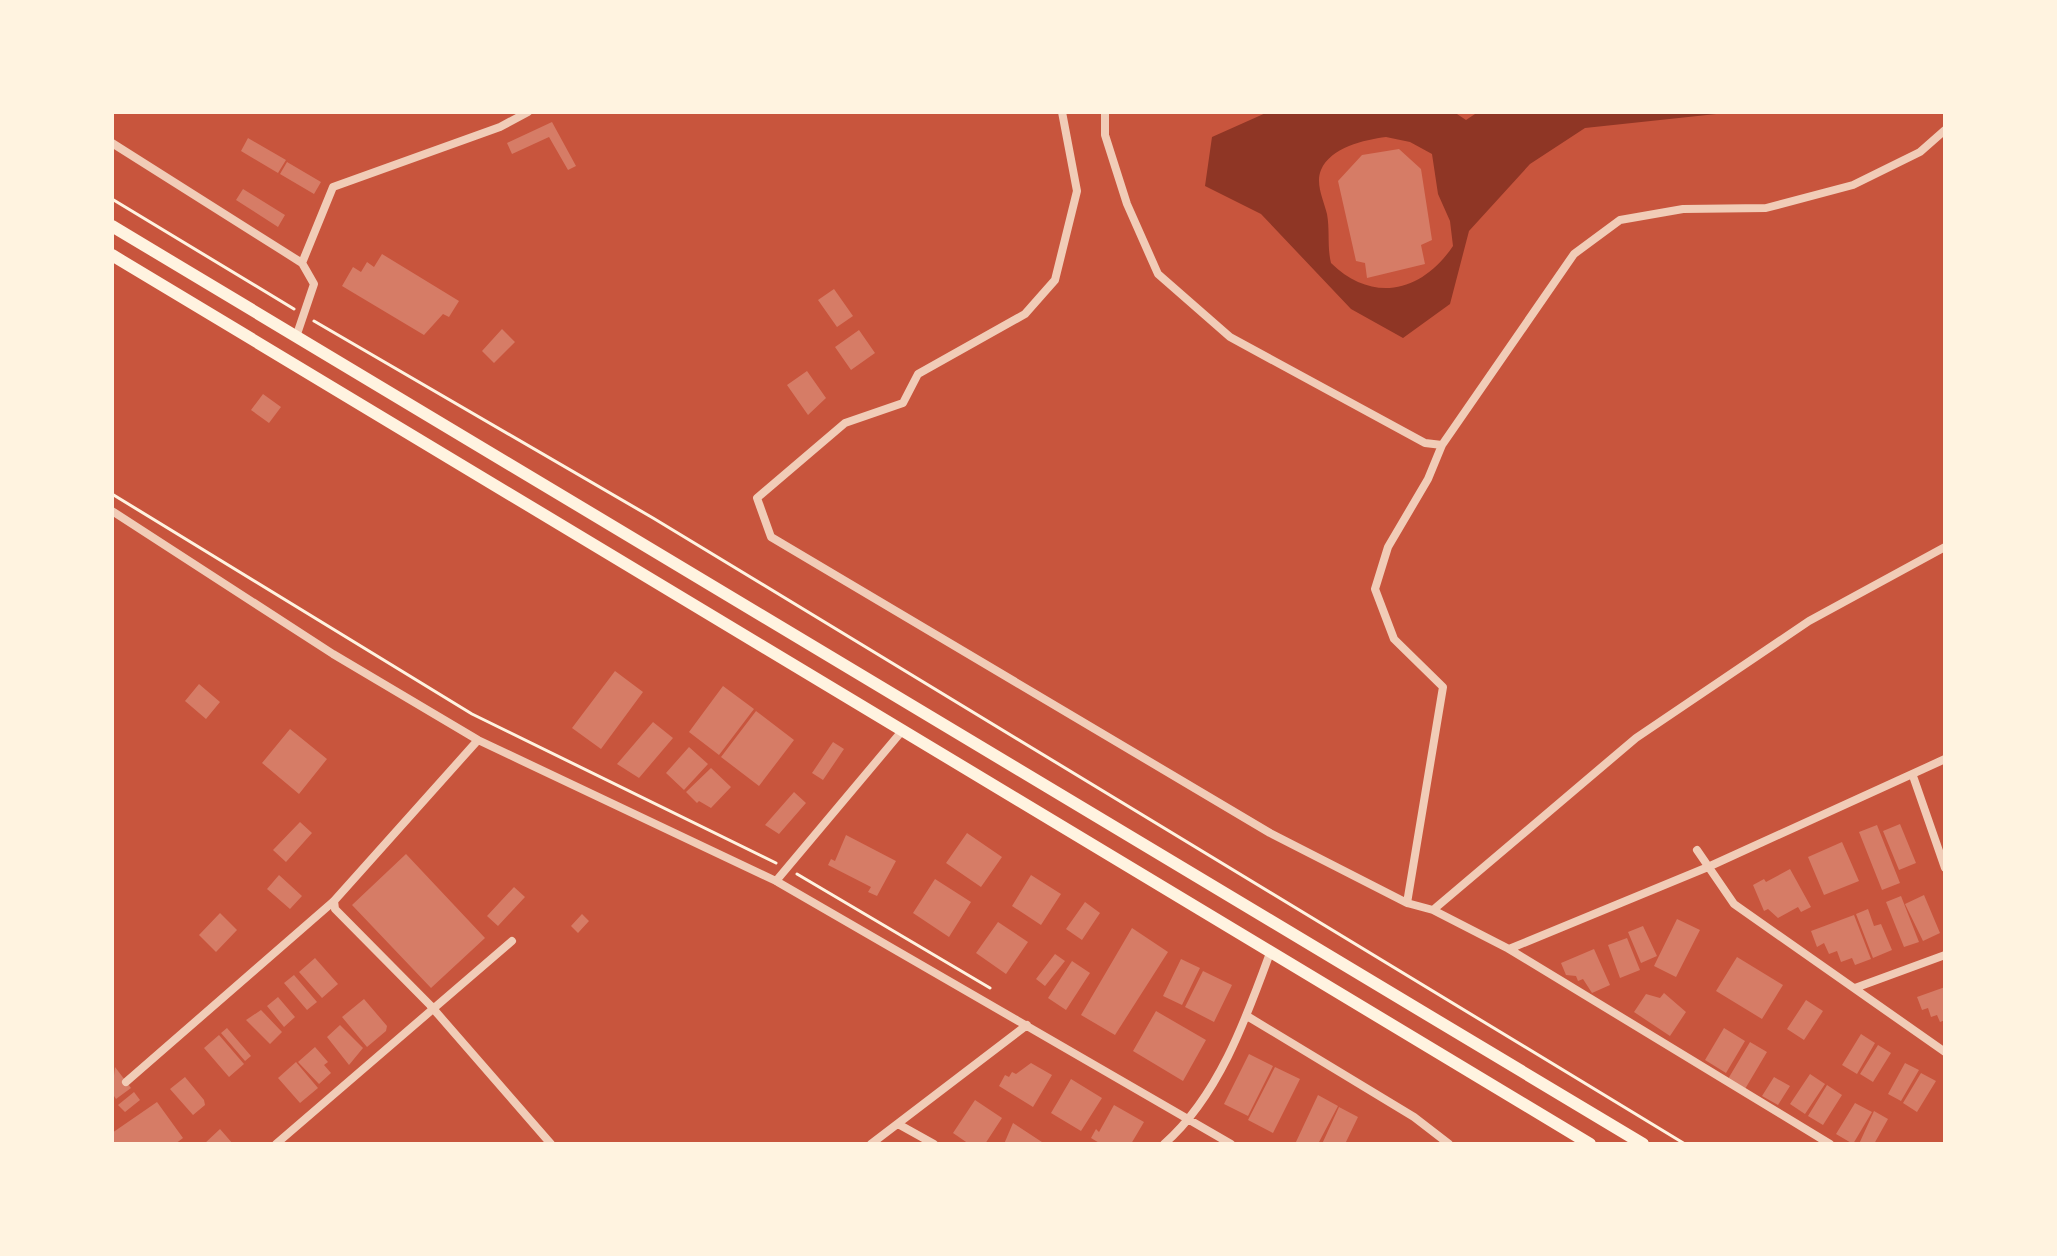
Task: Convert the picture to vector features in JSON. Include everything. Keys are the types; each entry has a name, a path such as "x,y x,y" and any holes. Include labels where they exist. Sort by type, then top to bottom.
{"main road":[{"path":"112,226 1643,1144"},
{"path":"112,255 1590,1144"}],"street":[{"path":"302,263 333,187 500,127 528,112"},
{"path":"1062,112 1077,191 1055,280 1025,314 918,374 903,403 845,423 757,498 771,537 1270,833 1407,903 1433,910 1509,949 1830,1144"},
{"path":"1105,112 1105,135 1127,204 1158,274 1230,337 1425,443 1442,445"},
{"path":"1407,903 1443,687 1394,639 1375,589 1388,547 1428,479 1442,445 1574,254 1620,220 1683,209 1766,208 1853,185 1920,152 1945,130"},
{"path":"112,143 302,263 314,284 296,337"},
{"path":"112,511 333,654 478,740 776,881 1231,1144"},
{"path":"1433,910 1636,738 1809,621 1945,547"},
{"path":"776,881 902,731"},
{"path":"126,1082 334,901 478,740"},
{"path":"1509,949 1708,867 1945,759"},
{"path":"1913,776 1945,868"},
{"path":"1697,850 1734,904 1945,1052"},
{"path":"334,901 335,909 431,1008 551,1144"},
{"path":"276,1144 512,941"},
{"path":"1164,1144 1191,1121 1247,1016 1270,953"},
{"path":"1855,988 1945,955"},
{"path":"1247,1016 1414,1117 1449,1144"},
{"path":"871,1144 1027,1025"},
{"path":"898,1124 934,1144"},
{"path":"1209,1144 1218,1136"}],"path":[{"path":"112,199 304,315 653,518 1685,1144"},
{"path":"112,494 472,714 786,869 991,989"}],"shaded area":[{"path":"1268,112 1454,112 1466,120 1478,112 1735,112 1585,128 1530,164 1469,231 1450,304 1403,338 1351,309 1261,214 1205,186 1212,137","holes":["1386,137 1410,142 1432,154 1438,194 1450,221 1453,246 1441,262 1412,282 1380,288 1363,284 1331,263 1327,214 1319,187 1319,175 1332,156 1358,143"]}],"building":[{"path":"552,122 576,166 568,170 549,137 512,154 507,143"},
{"path":"248,138 286,160 278,173 241,151"},
{"path":"1399,149 1421,169 1432,240 1421,245 1425,264 1367,278 1365,263 1356,261 1338,181 1362,155"},
{"path":"287,162 321,182 314,194 280,174"},
{"path":"243,189 285,215 278,227 236,200"},
{"path":"382,254 459,301 449,317 443,314 424,335 342,286 353,267 361,272 367,262 374,267"},
{"path":"834,289 853,316 837,327 818,300"},
{"path":"502,329 515,342 494,363 482,351"},
{"path":"859,330 875,353 851,370 835,347"},
{"path":"807,371 826,398 808,415 787,385"},
{"path":"263,394 281,407 269,423 251,410"},
{"path":"615,671 643,692 601,749 572,728"},
{"path":"199,684 220,702 206,719 185,701"},
{"path":"723,686 754,709 719,755 689,732"},
{"path":"756,711 794,740 759,786 721,757"},
{"path":"653,722 673,738 639,778 617,764"},
{"path":"290,729 327,759 299,794 262,763"},
{"path":"833,742 844,749 823,780 812,773"},
{"path":"689,747 708,764 684,790 666,773"},
{"path":"711,768 731,787 711,808 699,801 697,803 686,792"},
{"path":"794,792 806,803 779,834 765,825"},
{"path":"300,822 312,833 286,862 273,850"},
{"path":"1900,824 1916,863 1899,870 1883,831"},
{"path":"1877,825 1900,883 1882,890 1859,832"},
{"path":"967,833 1002,857 981,887 946,863"},
{"path":"846,835 896,861 877,896 868,892 871,887 828,865 831,859 835,861"},
{"path":"1842,842 1859,881 1824,895 1808,857"},
{"path":"406,854 485,938 431,988 352,905"},
{"path":"1790,869 1811,907 1801,912 1798,907 1778,918 1768,909 1764,911 1753,885 1764,879 1766,882"},
{"path":"279,875 302,896 290,909 267,889"},
{"path":"1031,875 1061,894 1041,925 1012,906"},
{"path":"935,879 971,902 949,937 913,913"},
{"path":"514,887 525,897 498,926 487,916"},
{"path":"1924,895 1940,933 1923,941 1905,904"},
{"path":"1901,896 1919,942 1904,947 1886,902"},
{"path":"1085,902 1100,913 1082,940 1066,929"},
{"path":"1868,909 1874,926 1881,924 1892,950 1873,958 1856,914"},
{"path":"220,913 237,930 216,952 199,935"},
{"path":"582,914 589,921 578,933 571,926"},
{"path":"1854,915 1871,959 1855,965 1852,958 1841,962 1837,951 1829,954 1824,943 1817,947 1811,931"},
{"path":"1677,919 1700,930 1676,977 1654,966"},
{"path":"998,922 1028,942 1006,974 976,953"},
{"path":"1643,926 1657,956 1641,963 1628,932"},
{"path":"1132,928 1168,952 1115,1035 1081,1015"},
{"path":"1627,938 1640,970 1620,978 1608,945"},
{"path":"1594,949 1610,985 1592,993 1583,979 1578,981 1576,976 1566,975 1561,963"},
{"path":"1055,954 1065,961 1045,986 1036,979"},
{"path":"1737,957 1783,985 1762,1019 1716,991"},
{"path":"315,958 338,984 322,998 299,972"},
{"path":"1181,959 1200,968 1182,1005 1163,996"},
{"path":"1072,961 1090,973 1066,1010 1048,998"},
{"path":"1203,971 1232,985 1214,1022 1185,1007"},
{"path":"294,975 317,1002 307,1010 284,983"},
{"path":"1945,987 1945,1020 1940,1022 1937,1015 1931,1017 1928,1008 1922,1010 1917,997"},
{"path":"1664,993 1686,1012 1670,1036 1634,1012 1646,994 1660,998"},
{"path":"278,997 295,1017 284,1027 267,1006"},
{"path":"364,999 387,1026 386,1031 367,1047 342,1017"},
{"path":"1806,1000 1823,1011 1804,1040 1787,1029"},
{"path":"261,1010 282,1032 270,1044 246,1020"},
{"path":"1156,1011 1206,1040 1183,1081 1133,1051"},
{"path":"340,1025 363,1048 349,1065 327,1037"},
{"path":"227,1028 251,1056 245,1061 221,1033"},
{"path":"1724,1028 1745,1041 1726,1073 1705,1060"},
{"path":"1861,1034 1875,1043 1857,1074 1842,1065"},
{"path":"219,1035 244,1064 229,1077 204,1048"},
{"path":"1750,1042 1767,1052 1745,1089 1728,1079"},
{"path":"1878,1045 1891,1053 1873,1082 1860,1074"},
{"path":"315,1047 328,1062 324,1065 331,1073 319,1084 298,1062"},
{"path":"1249,1054 1273,1066 1248,1116 1224,1104"},
{"path":"296,1062 318,1088 300,1103 278,1078"},
{"path":"1031,1063 1052,1075 1033,1107 999,1086 1005,1075 1016,1074"},
{"path":"1905,1063 1919,1070 1901,1101 1888,1094"},
{"path":"115,1067 131,1088 116,1099 112,1093"},
{"path":"1275,1067 1300,1079 1273,1133 1248,1120"},
{"path":"1921,1073 1936,1081 1917,1112 1903,1103"},
{"path":"1810,1074 1825,1084 1805,1114 1790,1104"},
{"path":"185,1077 204,1100 205,1105 193,1115 170,1089"},
{"path":"1774,1077 1790,1086 1778,1105 1762,1096"},
{"path":"1071,1079 1102,1098 1081,1131 1051,1113"},
{"path":"1827,1085 1842,1095 1823,1125 1808,1116"},
{"path":"134,1092 140,1100 125,1112 118,1105"},
{"path":"1318,1095 1338,1106 1318,1144 1295,1144"},
{"path":"975,1100 1002,1118 985,1144 969,1144 953,1133"},
{"path":"157,1102 183,1138 175,1144 112,1144 112,1133"},
{"path":"1855,1103 1872,1112 1853,1144 1836,1134"},
{"path":"1114,1105 1144,1122 1131,1144 1101,1144 1091,1138 1096,1129 1099,1132"},
{"path":"1339,1107 1358,1117 1345,1144 1322,1144"},
{"path":"1874,1111 1888,1119 1874,1144 1859,1144"},
{"path":"1013,1123 1045,1144 1004,1144"},
{"path":"220,1129 233,1144 204,1144"}]}
